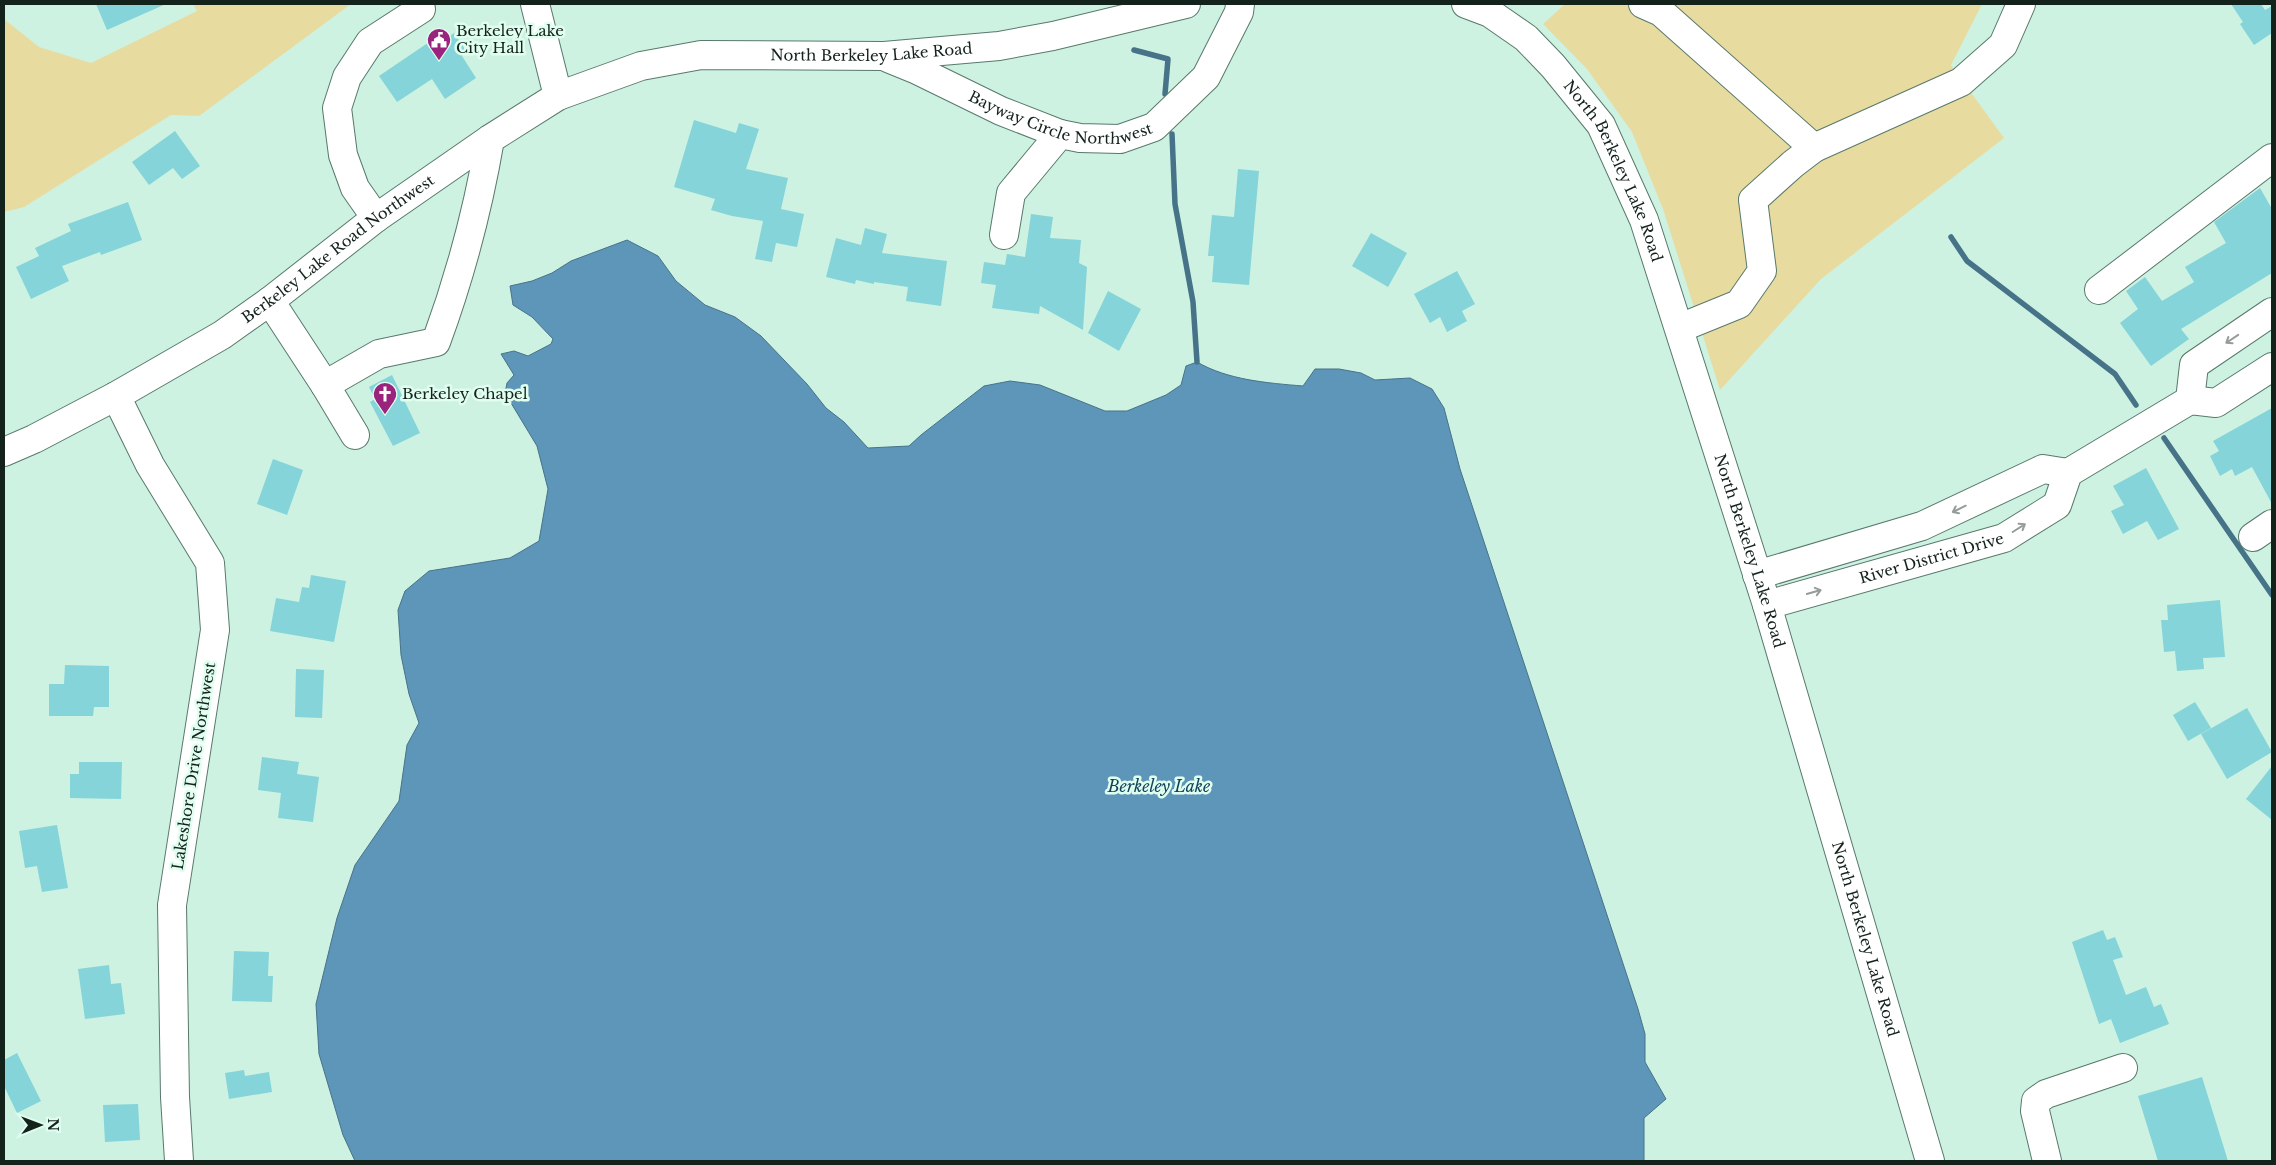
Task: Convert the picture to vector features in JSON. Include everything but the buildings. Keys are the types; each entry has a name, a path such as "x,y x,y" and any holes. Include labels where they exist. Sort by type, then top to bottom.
{"street":[{"path":"535,4 558,96"},
{"name":"North Berkeley Lake Road","path":"558,96 641,66 701,55 884,56 999,46 1053,36 1186,4"},
{"name":"Bayway Circle Northwest","path":"884,56 915,68 1001,111 1060,134 1080,138 1120,139 1154,127 1206,77 1239,12 1240,4"},
{"name":"North Berkeley Lake Road","path":"1466,4 1490,12 1526,38 1553,66 1601,125 1644,220 1758,575 1930,1161"},
{"path":"1643,4 1661,12 1814,148"},
{"path":"1680,328 1739,304 1762,271 1754,200 1793,164 1814,148 1961,82 2003,45 2021,4"},
{"path":"376,218 355,188 343,155 337,108 347,77 370,42 421,9"},
{"name":"Berkeley Lake Road Northwest","path":"4,452 34,439 116,396 222,335 270,301 376,218 490,139 558,96"},
{"path":"1004,235 1010,193 1060,134"},
{"path":"325,385 379,354 436,342 450,305 479,202 490,139"},
{"path":"2099,290 2272,158"},
{"path":"270,301 355,435"},
{"path":"2190,400 2194,365 2272,312"},
{"path":"1758,575 1927,524 2043,469 2068,473 2190,400 2216,403 2272,367"},
{"name":"Lakeshore Drive Northwest","path":"116,396 150,465 210,563 215,630 172,905 175,1098 179,1161"},
{"name":"River District Drive","path":"1767,605 2004,538 2057,504 2068,473"},
{"path":"1927,524 1938,557"},
{"path":"2047,1161 2035,1111 2036,1101 2046,1094 2123,1068"}],"shaded area":[{"path":"193,4 351,4 199,116 171,115 24,207 4,212 4,19 39,47 91,63 197,11"},
{"path":"1565,4 1982,4 1951,65 2004,138 1821,279 1720,390 1663,209 1632,132 1587,69 1543,24"}],"water":[{"name":"Berkeley Lake","path":"627,240 658,256 676,281 705,305 735,317 761,336 807,384 826,408 844,422 868,448 909,446 984,386 1010,381 1040,385 1105,411 1127,411 1166,395 1181,385 1186,366 1197,362 1235,377 1276,384 1303,386 1315,369 1339,369 1361,373 1375,380 1410,378 1432,389 1444,408 1460,469 1638,1009 1645,1034 1645,1062 1666,1099 1644,1118 1644,1161 355,1161 343,1135 319,1054 316,1004 337,918 355,865 399,801 407,745 419,723 409,694 401,655 398,610 405,591 429,571 510,558 539,541 548,489 537,446 505,393 507,383 514,375 501,354 514,351 528,356 551,344 553,339 532,317 513,305 510,286 532,281 552,273 571,261"}],"waterway":[{"path":"1134,50 1168,59 1165,94"},
{"path":"1172,134 1175,204 1193,302 1197,362"},
{"path":"1951,237 1967,261 2115,374 2136,405"},
{"path":"2164,438 2272,595"}],"place":[{"name":"Berkeley Lake City Hall","path":"439,61"},
{"name":"Berkeley Chapel","path":"385,415"}]}
